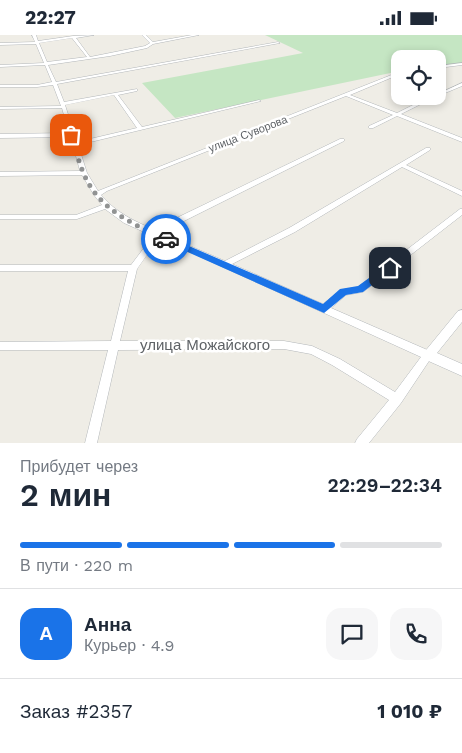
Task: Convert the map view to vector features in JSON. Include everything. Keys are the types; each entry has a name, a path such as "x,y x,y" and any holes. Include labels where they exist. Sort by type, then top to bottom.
{"street":[{"path":"34,35 64,106 71,135 84,173 106,206 127,221 462,370"},
{"path":"0,44 37,43 92,35"},
{"path":"144,35 152,43"},
{"path":"0,66 46,65 146,47 152,43 197,35"},
{"path":"73,37 89,58"},
{"path":"0,86 37,86 278,43"},
{"path":"446,66 461,65"},
{"name":"улица Суворова","path":"97,195 105,190 391,77"},
{"path":"446,91 462,84"},
{"path":"0,107 64,106 135,90"},
{"path":"115,94 140,129"},
{"path":"347,95 460,138"},
{"path":"74,144 258,101"},
{"path":"371,127 417,105"},
{"path":"0,136 71,135"},
{"path":"91,443 133,268 163,228 342,140"},
{"path":"224,265 292,230 428,149"},
{"path":"402,165 462,194"},
{"path":"0,174 84,173"},
{"path":"0,217 77,217 106,206"},
{"path":"324,309 344,292 360,290 462,211"},
{"path":"0,268 133,268"},
{"path":"360,443 397,399 428,355 462,314"},
{"name":"улица Можайского","path":"0,346 284,345 312,350 336,362 397,399"}],"green space":[{"path":"265,35 462,35 462,64 446,66 446,50 391,50 391,73 175,118 142,83 303,53"}],"way so far":[{"path":"71,135 84,173 106,206 127,221 166,239"}],"route":[{"path":"166,239 324,309 344,292 360,290 390,268"}]}
